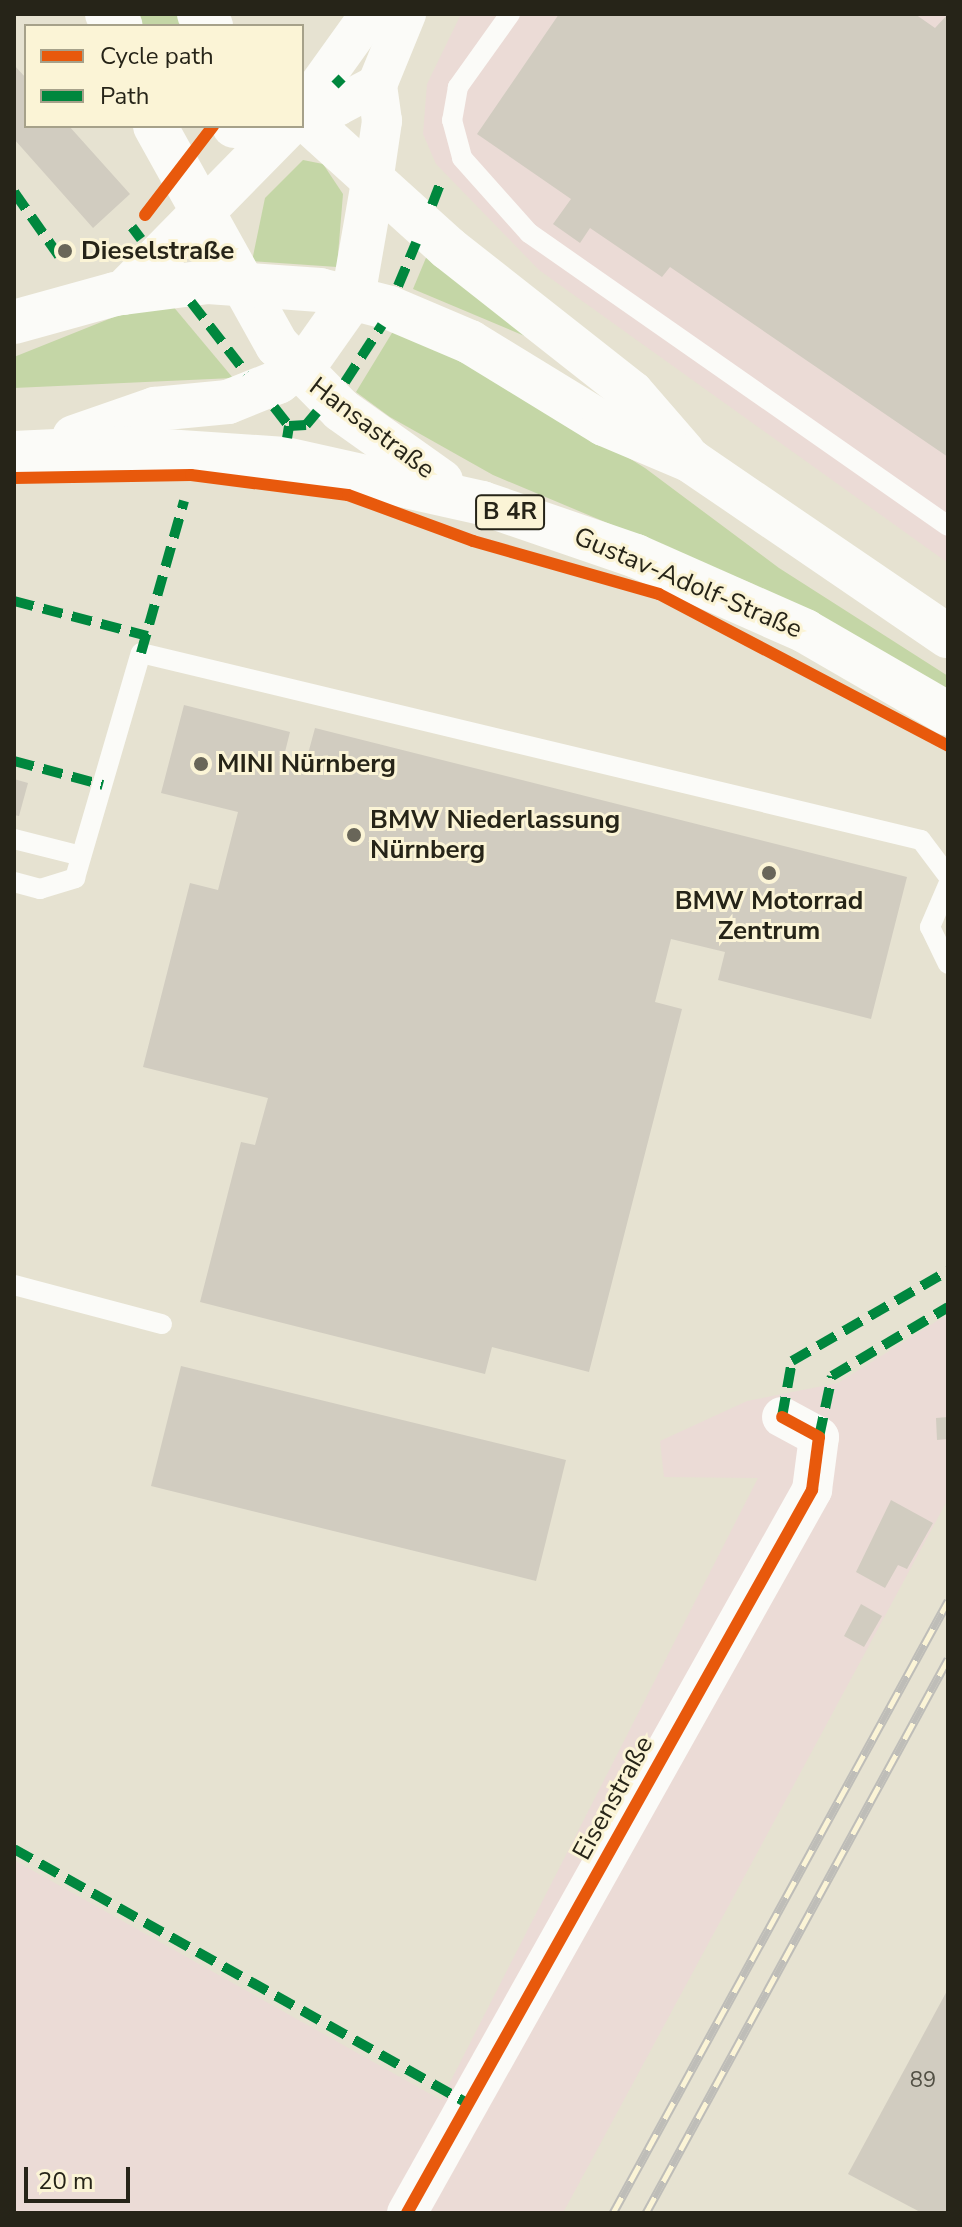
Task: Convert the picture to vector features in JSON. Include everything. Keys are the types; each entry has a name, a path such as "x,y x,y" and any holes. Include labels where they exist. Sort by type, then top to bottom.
{"main road":[{"path":"304,114 373,182 632,393 691,461"},
{"name":"Hansastraße","path":"156,128 239,282 297,369 375,437 482,503"},
{"path":"123,293 203,215 285,128"},
{"name":"Gustav-Adolf-Straße","path":"23,452 155,409 228,402 297,369 324,345 353,297 373,182"},
{"path":"14,322 123,293 239,282 353,297 459,336 604,424 691,461 948,636"},
{"name":"Gustav-Adolf-Straße","path":"23,452 156,449 285,459 482,503 636,556 805,631 948,714"}],"street":[{"path":"304,109 370,14"},
{"path":"373,182 382,121 377,85 406,14"},
{"path":"304,112 337,106 377,85"},
{"name":"Eisenstraße","path":"407,2213 812,1490 819,1437 782,1417"}],"lane":[{"path":"510,14 458,87 452,120 462,158 529,233 948,526"},
{"path":"14,882 40,889 75,878 141,653 921,840 948,876"},
{"path":"14,839 81,856"},
{"path":"948,885 930,927 948,964"},
{"path":"14,1285 162,1324"}],"shaded area":[{"path":"461,14 948,14 948,563 539,270 436,164 423,134 427,84"},
{"path":"948,1314 948,1499 563,2213 14,2213 14,1860 441,2100 758,1478 664,1477 660,1441 747,1401 838,1383"}],"green space":[{"path":"128,14 175,14 185,24 136,24"},
{"path":"303,160 323,164 343,194 337,267 252,261 265,198"},
{"path":"428,253 527,337 413,289"},
{"path":"172,305 233,378 14,388 14,357 124,313"},
{"path":"395,328 526,394 645,468 779,568 948,676 948,690 753,584 493,475 390,417 356,392"}],"building":[{"path":"559,14 915,14 935,28 948,14 948,457 670,267 662,277 590,228 580,243 553,224 571,199 477,134"},
{"path":"14,65 24,76 24,128 71,128 130,194 93,228 14,139"},
{"path":"184,705 290,732 283,760 305,765 315,728 907,877 871,1019 718,980 725,952 671,939 655,1002 682,1009 589,1372 492,1347 485,1374 200,1302 241,1142 255,1145 268,1098 143,1067 190,883 218,890 238,812 161,793"},
{"path":"14,779 28,783 19,816 14,815"},
{"path":"181,1366 566,1460 536,1581 151,1486"},
{"path":"948,1417 948,1439 937,1440 936,1418"},
{"path":"891,1500 933,1523 907,1569 898,1565 885,1588 856,1572"},
{"path":"861,1604 882,1616 864,1647 844,1636"},
{"path":"948,1989 948,2213 922,2213 848,2174"}],"railway":[{"path":"613,2213 948,1601"},
{"path":"646,2213 948,1659"}],"marked path":[{"path":"335,78 342,85"},
{"path":"432,205 440,184"},
{"path":"14,192 59,256"},
{"path":"132,227 141,239"},
{"path":"398,286 416,243"},
{"path":"191,302 246,373"},
{"path":"345,382 382,325"},
{"path":"274,407 289,426 287,438"},
{"path":"289,426 306,425 317,412"},
{"path":"141,653 184,501"},
{"path":"14,601 147,636"},
{"path":"14,761 103,785"},
{"path":"782,1417 792,1361 948,1271"},
{"path":"819,1437 832,1376 948,1307"},
{"path":"14,1849 467,2103"}],"cycle path":[{"path":"145,215 211,128"},
{"path":"14,478 191,475 348,495 473,541 659,594 948,746"},
{"path":"407,2213 812,1490 819,1437 782,1417"}],"place":[{"name":"Dieselstraße","path":"65,251"},
{"name":"MINI Nürnberg","path":"201,764"},
{"name":"BMW Niederlassung Nürnberg","path":"354,835"},
{"name":"BMW Motorrad Zentrum","path":"769,873"}]}
